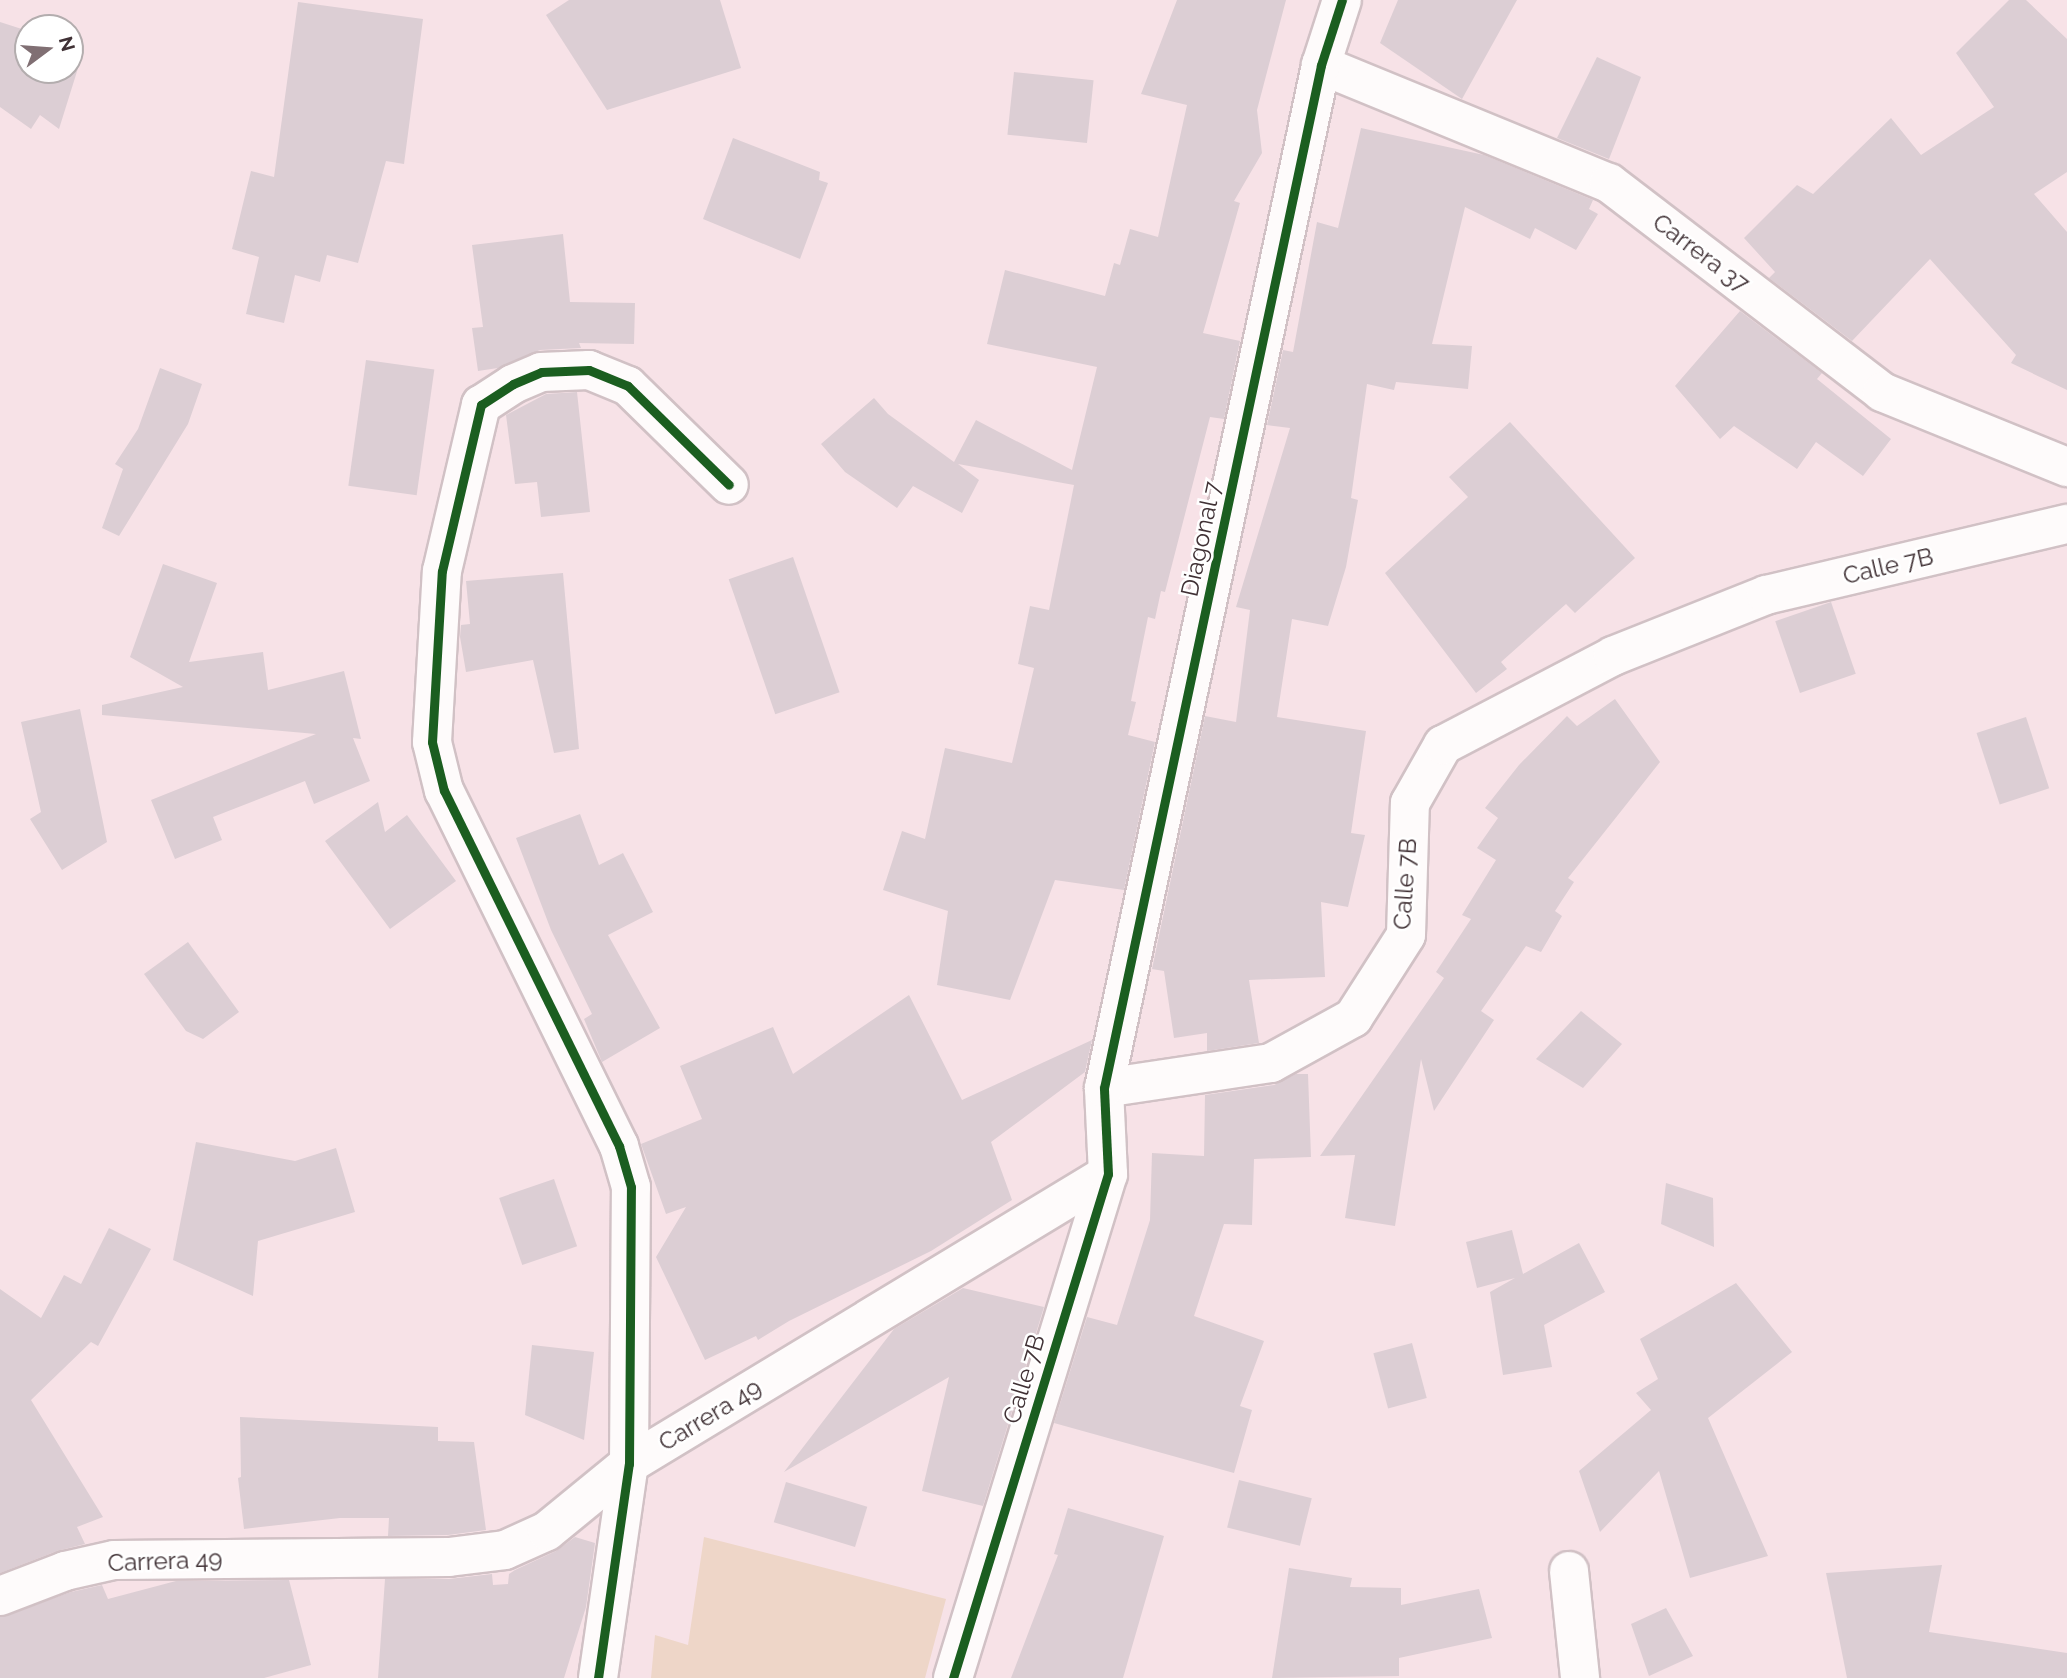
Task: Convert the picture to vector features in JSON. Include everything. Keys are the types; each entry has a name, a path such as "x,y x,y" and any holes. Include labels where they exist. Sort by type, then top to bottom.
{"street":[{"name":"Diagonal 7","path":"1104,1088 1321,65 1342,0"},
{"name":"Carrera 37","path":"1321,65 1609,183 1882,391 2067,467"},
{"path":"598,1678 629,1464 631,1187 619,1146 444,791 432,742 442,571 481,405 513,384 541,372 589,370 628,386 729,485"},
{"name":"Calle 7B","path":"953,1678 1108,1174 1104,1088 1271,1063 1353,1018 1406,935 1410,803 1443,745 1613,656 1766,595 2067,524"},
{"name":"Carrera 49","path":"0,1595 65,1571 114,1560 449,1557 505,1550 547,1531 629,1464 1108,1174"},
{"path":"1569,1571 1580,1678"}],"shaded area":[{"path":"704,1537 946,1599 925,1678 651,1678 655,1635 688,1645"}],"building":[{"path":"569,0 720,0 741,68 607,110 546,15"},
{"path":"1177,0 1286,0 1257,110 1262,153 1234,201 1240,203 1203,333 1240,341 1224,419 1210,417 1165,592 1161,591 1155,619 1148,617 1131,701 1136,702 1128,735 1155,742 1124,890 1055,880 1010,1000 937,985 948,911 883,890 902,831 925,839 945,748 1012,763 1034,668 1018,664 1030,606 1049,610 1074,485 958,464 979,480 962,513 913,486 897,508 845,472 821,444 874,398 888,414 954,462 976,420 1072,470 1097,367 987,344 1005,270 1105,296 1114,263 1120,265 1130,229 1158,237 1187,105 1141,94"},
{"path":"1398,0 1517,0 1462,99 1380,43"},
{"path":"2009,0 2026,0 2067,39 2067,172 2034,194 2067,232 2067,390 2011,363 2016,355 1930,259 1852,341 1769,278 1775,272 1744,238 1797,185 1813,194 1891,118 1921,155 1994,107 1956,53"},
{"path":"298,2 423,19 404,164 386,161 358,263 327,255 320,282 295,275 284,323 246,314 259,257 232,249 251,171 274,177"},
{"path":"0,22 14,26 14,84 73,84 59,129 40,115 31,129 0,107"},
{"path":"1597,57 1641,77 1609,159 1557,138"},
{"path":"1014,72 1094,80 1087,143 1007,135"},
{"path":"1361,128 1484,155 1593,200 1589,209 1598,214 1576,250 1535,228 1530,239 1465,207 1432,344 1472,346 1468,389 1396,382 1394,390 1367,384 1351,498 1358,500 1346,567 1328,626 1292,619 1277,717 1366,731 1351,833 1365,835 1348,907 1321,902 1325,977 1249,980 1259,1043 1207,1051 1207,1033 1174,1038 1164,971 1152,969 1205,716 1236,722 1250,610 1236,607 1290,428 1267,425 1283,350 1293,352 1317,222 1338,228"},
{"path":"733,138 820,172 819,180 828,183 800,259 703,219"},
{"path":"563,234 570,302 635,303 634,344 579,343 581,348 540,350 498,368 478,371 472,328 483,327 472,245"},
{"path":"1740,311 1822,373 1817,379 1891,439 1863,476 1816,442 1797,469 1734,426 1720,439 1675,386"},
{"path":"366,360 434,370 417,495 348,486"},
{"path":"160,368 202,384 188,424 119,536 102,528 123,469 115,464 138,429"},
{"path":"577,392 590,512 541,517 537,482 515,484 506,415 546,394"},
{"path":"1510,422 1635,558 1575,613 1566,604 1501,662 1507,669 1476,693 1385,573 1468,497 1449,477"},
{"path":"793,557 840,692 775,714 729,579"},
{"path":"163,564 217,583 189,662 263,652 268,690 344,671 361,739 353,738 370,781 314,804 305,781 213,817 222,840 175,859 151,800 316,734 102,715 102,705 183,687 130,657"},
{"path":"563,573 579,749 554,753 533,660 466,672 460,637 461,625 470,624 466,581"},
{"path":"1831,602 1856,674 1800,693 1775,621"},
{"path":"1615,699 1660,762 1568,878 1574,882 1555,911 1562,916 1541,952 1526,946 1481,1011 1494,1020 1434,1111 1421,1059 1395,1226 1345,1218 1355,1155 1320,1156 1444,978 1436,972 1471,919 1462,915 1496,860 1477,848 1498,818 1485,808 1519,765 1567,716 1577,726"},
{"path":"80,709 107,842 62,870 30,819 41,812 21,722"},
{"path":"2026,717 2049,788 2000,804 1977,733"},
{"path":"378,802 385,832 407,815 456,881 390,929 325,841"},
{"path":"580,814 599,865 623,853 653,912 608,935 660,1028 602,1062 584,1019 592,1014 551,930 516,838"},
{"path":"188,942 239,1012 203,1039 186,1031 144,974"},
{"path":"909,995 962,1100 1092,1040 1085,1072 991,1142 1012,1200 931,1251 789,1321 758,1340 756,1336 705,1360 656,1257 686,1207 666,1214 641,1144 702,1119 680,1066 773,1027 793,1074"},
{"path":"1581,1011 1622,1044 1583,1088 1536,1059"},
{"path":"1296,1074 1308,1074 1311,1157 1254,1159 1252,1225 1224,1224 1194,1316 1264,1341 1240,1406 1252,1410 1234,1473 1054,1423 1087,1317 1117,1325 1150,1220 1152,1153 1204,1156 1205,1095 1274,1085"},
{"path":"196,1142 295,1161 336,1148 355,1212 258,1241 253,1296 173,1260"},
{"path":"554,1179 577,1246 522,1265 499,1198"},
{"path":"1666,1183 1713,1198 1714,1247 1661,1224"},
{"path":"109,1228 151,1249 98,1346 91,1342 31,1400 103,1517 77,1527 85,1544 57,1551 0,1573 0,1289 41,1318 64,1275 81,1284"},
{"path":"1512,1230 1523,1274 1579,1243 1605,1292 1544,1325 1552,1367 1503,1375 1490,1292 1515,1278 1477,1288 1466,1242"},
{"path":"1736,1283 1792,1352 1708,1418 1768,1556 1690,1578 1659,1471 1600,1532 1579,1471 1651,1410 1636,1393 1658,1379 1640,1339"},
{"path":"963,1288 1044,1307 983,1506 922,1491 949,1377 784,1472 894,1329"},
{"path":"1412,1343 1427,1398 1388,1408 1373,1353"},
{"path":"532,1345 594,1352 584,1440 525,1415"},
{"path":"240,1417 438,1427 438,1441 474,1442 486,1530 448,1535 388,1536 389,1518 340,1518 244,1529 238,1478 241,1477"},
{"path":"1239,1480 1312,1498 1300,1546 1227,1528"},
{"path":"786,1482 867,1507 855,1547 774,1522"},
{"path":"1068,1508 1164,1536 1123,1678 1011,1678 1058,1555 1054,1554"},
{"path":"575,1537 595,1543 586,1607 564,1678 378,1678 385,1579 449,1579 492,1574 493,1585 508,1584 509,1574 556,1551"},
{"path":"1942,1565 1929,1632 2067,1653 2067,1678 1847,1678 1826,1573"},
{"path":"1289,1568 1352,1578 1350,1587 1401,1588 1401,1605 1479,1589 1492,1638 1399,1658 1399,1676 1272,1678"},
{"path":"289,1580 311,1665 264,1678 0,1678 0,1617 71,1592 102,1585 108,1599 176,1581"},
{"path":"1666,1608 1693,1656 1649,1676 1631,1624"}],"cycle path":[{"path":"953,1678 1108,1174 1104,1088 1321,65 1342,0"},
{"path":"598,1678 629,1464 631,1187 619,1146 444,791 432,742 442,571 481,405 513,384 541,372 589,370 628,386 729,485"}]}
